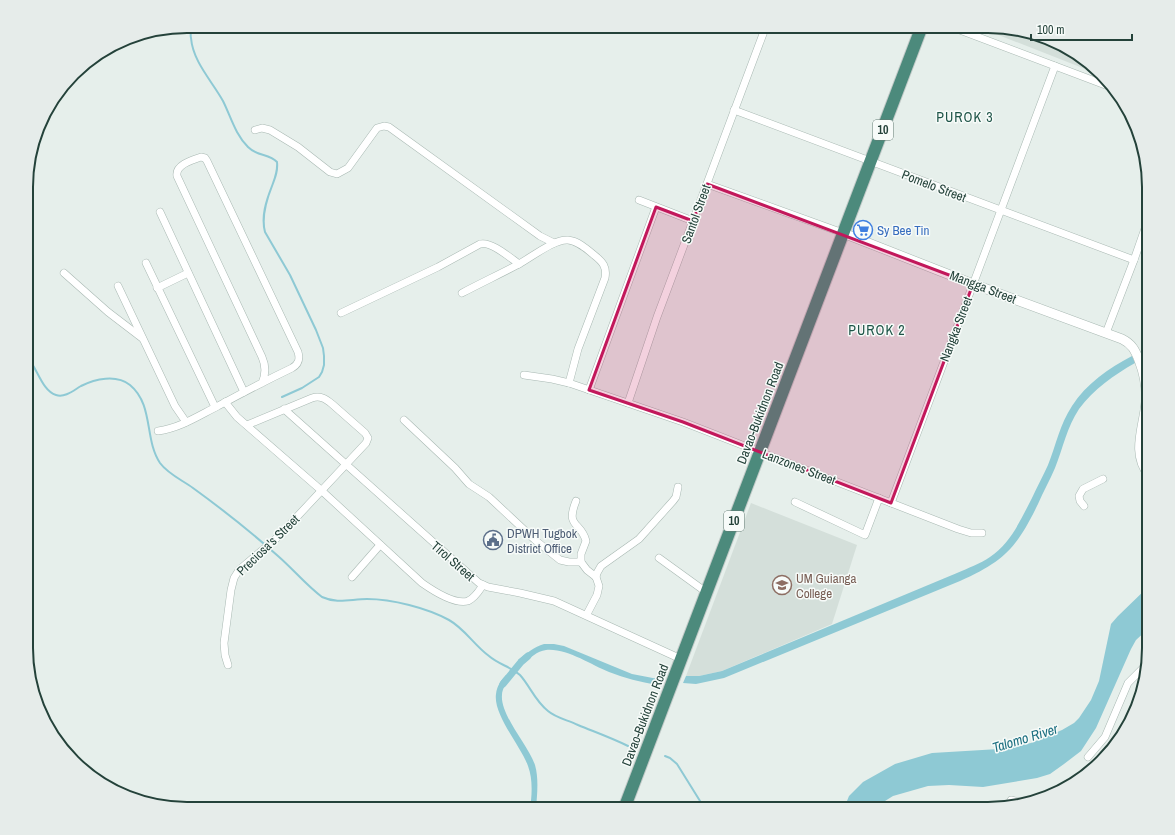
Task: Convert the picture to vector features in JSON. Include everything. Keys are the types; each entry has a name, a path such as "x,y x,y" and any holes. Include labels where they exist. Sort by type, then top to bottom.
{"highway":[{"name":"Davao-Bukidnon Road","path":"627,802 919,33"}],"street":[{"name":"Santol Street","path":"628,403 693,221 763,33"},
{"path":"967,33 1103,84"},
{"name":"Nangka Street","path":"891,503 1055,66"},
{"name":"Pomelo Street","path":"734,110 1134,260"},
{"path":"255,130 262,128 270,130 298,147 330,172 337,174 348,168 377,128 384,126 389,127 540,236 554,243"},
{"path":"158,431 166,430 186,422 296,366 299,360 299,355 207,161 203,157 199,158 178,168 176,172 177,176 262,357 265,369 262,383"},
{"name":"Mangga Street","path":"707,184 843,233 973,284 1106,333 1130,344 1135,351 1142,368"},
{"path":"639,200 693,221"},
{"path":"589,390 656,207"},
{"path":"160,212 244,392"},
{"path":"1106,333 1142,237"},
{"path":"462,293 562,240 575,242 600,260 606,270 605,278 578,349 569,383"},
{"path":"341,313 438,267 480,244 484,243 490,245 519,264"},
{"path":"146,263 215,407"},
{"path":"64,273 108,312 143,340"},
{"path":"157,288 188,273"},
{"path":"118,286 178,412 186,422"},
{"name":"Lanzones Street","path":"524,375 569,383 628,403 683,422 958,529 971,533 982,533"},
{"name":"Preciosa's Street","path":"228,664 224,644 234,578 239,570 264,550 322,491 366,443 368,438 366,433 323,398 316,396 284,410"},
{"path":"225,402 246,425 322,491 422,583 444,596 456,600 467,601 476,595 483,585"},
{"path":"246,425 284,410"},
{"name":"Tirol Street","path":"284,410 474,579 483,585 546,598 587,614 681,659"},
{"path":"404,420 455,468 469,484 489,497 535,540 560,560 580,562"},
{"name":"Mangga Street","path":"1142,426 1140,438 1140,456 1142,466"},
{"path":"1084,506 1080,501 1079,496 1083,489 1103,479"},
{"path":"587,614 598,591 596,573 601,566 639,539 676,497 678,487"},
{"path":"795,502 865,535 879,498"},
{"path":"576,501 571,514 572,519 574,524 584,535 586,541 581,554 580,562 596,577"},
{"path":"352,578 380,545"},
{"path":"659,558 706,592"},
{"path":"1088,757 1105,737 1128,683 1141,670"}],"highlighted area":[{"path":"707,184 973,284 891,503 683,422 589,390 656,207 693,221"}],"shaded area":[{"path":"996,34 1008,34 1038,41 1074,59 1090,71"},
{"name":"UM Guianga College","path":"751,503 857,545 832,624 722,671 699,676 686,676"}],"water":[{"path":"1132,356 1135,363 1105,383 1091,395 1079,409 1068,430 1053,472 1030,519 1016,542 999,559 988,567 960,581 724,678 696,684 683,683 686,676 699,676 722,671 957,573 990,557 1010,538 1019,522 1048,465 1061,427 1072,406 1084,391 1099,377"},
{"path":"1142,593 1142,634 1136,640 1131,649 1096,728 1081,751 1050,774 1037,778 983,787 949,785 928,786 893,796 884,802 847,802 849,796 863,782 895,764 932,753 999,749 1031,743 1062,730 1074,723 1091,700 1099,681 1111,624"},
{"path":"540,645 564,646 632,674 658,679 657,685 633,680 615,674 570,654 554,650 540,652 523,664 518,660"},
{"path":"506,675 510,679 503,691 503,703 505,712 527,748 535,765 537,781 536,802 531,802 532,787 528,766 503,721 496,702 497,688"}],"waterway":[{"path":"191,33 192,47 195,55 223,101 240,137 252,150 270,157 277,162 276,174 265,209 265,232 290,275 316,330 323,348 324,356 324,365 319,377 302,388 282,397"},
{"path":"33,365 47,389 51,393 59,396 66,395 87,383 99,380 112,379 130,385 138,393 143,402 155,454 163,467 226,512 247,529 322,597 339,601 377,599 398,602 420,608 449,620 460,628 493,659 520,675 543,707 551,713 628,746"},
{"path":"503,684 521,662 528,656"},
{"path":"665,756 677,764 701,802"}],"place":[{"name":"Sy Bee Tin","path":"863,230"},
{"name":"DPWH Tugbok District Office","path":"493,540"},
{"name":"UM Guianga College","path":"782,585"}],"district":[{"name":"PUROK 3","path":"965,117"},
{"name":"PUROK 2","path":"877,330"}],"water label":[{"name":"Talomo River","path":"1025,738"}]}
